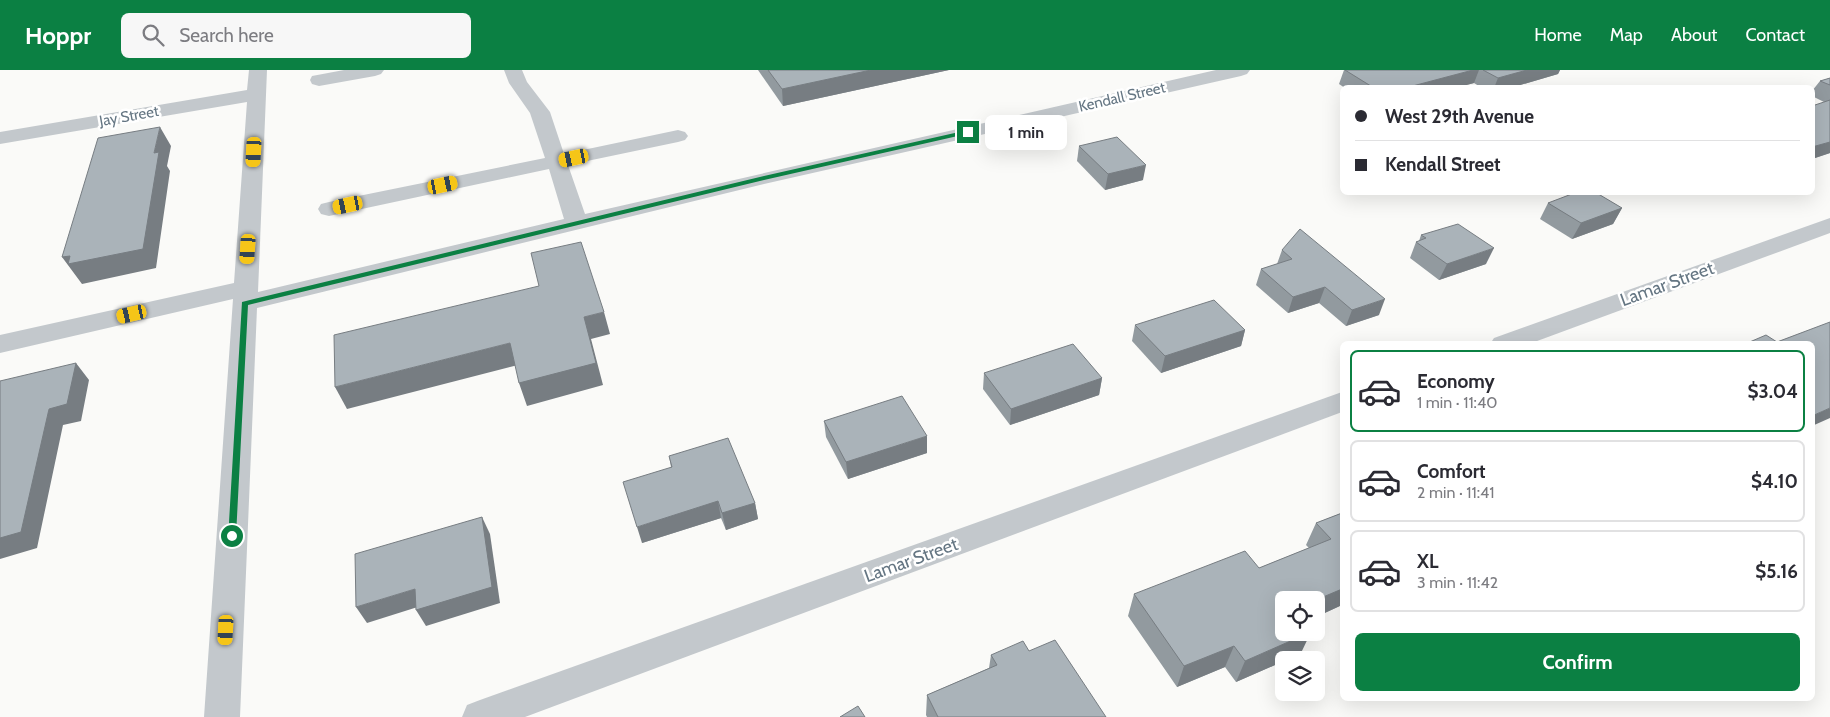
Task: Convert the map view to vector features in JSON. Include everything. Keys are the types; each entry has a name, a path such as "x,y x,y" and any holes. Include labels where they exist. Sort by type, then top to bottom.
{"street":[{"path":"318,80 375,70"},
{"path":"513,70 518,83 540,112 577,223"},
{"name":"Kendall Street","path":"0,344 245,295 577,223 1241,70"},
{"path":"221,717 258,82"},
{"name":"Jay Street","path":"0,138 258,82"},
{"path":"329,209 678,136"},
{"name":"Lamar Street","path":"1511,341 1830,224"},
{"name":"Lamar Street","path":"480,717 1340,403"}],"building":[{"path":"768,70 871,70 782,89"},
{"path":"1345,70 1473,70 1416,85 1369,85"},
{"path":"1483,70 1527,70 1498,78"},
{"path":"1830,78 1830,85 1820,81"},
{"path":"1830,100 1830,142 1815,146 1815,105"},
{"path":"160,127 154,153 159,152 143,249 68,264 70,256 62,257 98,138"},
{"path":"1117,137 1146,165 1108,174 1079,146"},
{"path":"1569,195 1600,195 1622,208 1581,223 1548,203"},
{"path":"1458,224 1494,248 1447,264 1416,242 1426,238 1421,235"},
{"path":"1300,229 1385,299 1352,310 1325,287 1293,297 1261,269 1292,259 1282,250"},
{"path":"581,242 604,312 584,317 596,363 519,383 510,343 335,387 334,335 539,286 531,253"},
{"path":"1214,300 1245,330 1165,356 1135,325"},
{"path":"1830,322 1830,408 1815,415 1815,341 1780,341"},
{"path":"1766,335 1775,341 1752,341"},
{"path":"1073,344 1102,378 1011,409 984,373"},
{"path":"76,363 67,404 49,409 21,532 0,538 0,381"},
{"path":"902,396 927,436 846,462 824,421"},
{"path":"728,438 755,503 722,513 718,501 637,527 623,482 672,467 669,456"},
{"path":"1340,514 1340,590 1325,596 1325,591 1275,591 1275,641 1291,641 1245,661 1234,646 1184,666 1134,594 1245,551 1259,568 1331,539 1316,523"},
{"path":"482,517 492,587 416,610 415,589 356,607 355,554"},
{"path":"1055,640 1106,717 938,717 927,695 997,665 991,655 1023,641 1029,651"},
{"path":"858,706 865,717 840,717"}],"route":[{"path":"232,536 245,303 764,178 968,132"}]}
